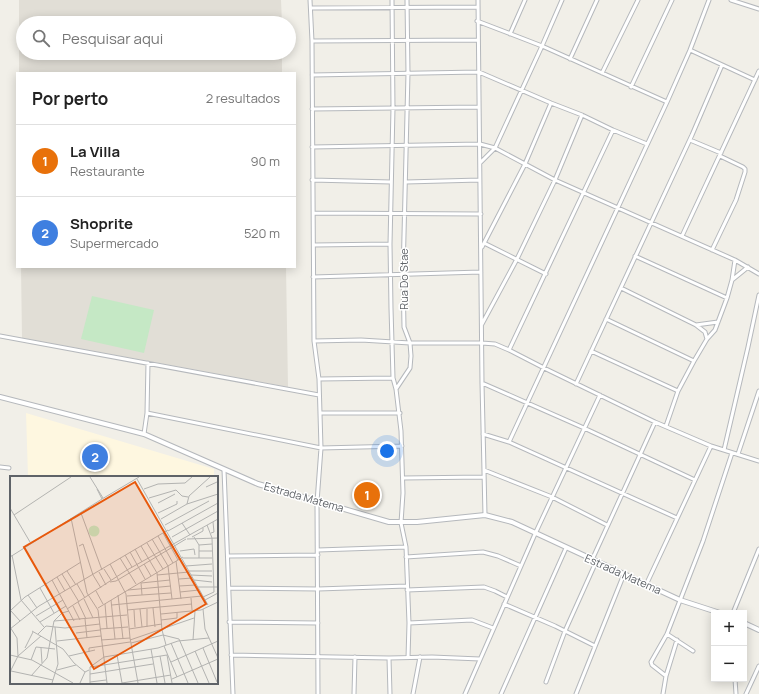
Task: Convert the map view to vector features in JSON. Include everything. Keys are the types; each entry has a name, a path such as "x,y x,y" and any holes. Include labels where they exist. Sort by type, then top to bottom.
{"street":[{"path":"310,0 312,41 314,342 318,379 321,448 317,502 318,694"},
{"path":"392,0 393,108 390,214 391,341 393,378 400,413 402,446 401,523 406,548 409,623 408,658"},
{"name":"Rua Do Stae","path":"396,389 410,368 411,356 410,343 404,327 403,275 407,144 407,0"},
{"path":"478,0 477,21 485,515"},
{"path":"510,34 525,0"},
{"path":"480,163 495,148 562,0"},
{"path":"570,59 597,0"},
{"path":"602,73 638,0"},
{"path":"632,87 672,0"},
{"path":"509,442 667,102 690,50 709,0"},
{"path":"731,0 759,9"},
{"path":"311,8 478,7"},
{"path":"477,21 542,46 667,102"},
{"path":"312,41 478,40"},
{"path":"690,50 755,80"},
{"path":"576,384 690,140 722,65"},
{"path":"682,236 759,71"},
{"path":"312,75 479,72 647,144"},
{"path":"481,248 525,164 551,103"},
{"path":"312,109 479,107"},
{"path":"482,324 517,259 555,180 582,115"},
{"path":"509,350 613,130"},
{"path":"690,140 721,154 745,169 736,200 712,250"},
{"path":"312,147 407,144 480,144 495,148 555,180 735,260 759,274"},
{"path":"312,180 391,182"},
{"path":"406,182 480,180"},
{"path":"314,213 481,214"},
{"path":"484,242 546,274"},
{"path":"314,245 390,244"},
{"path":"635,256 727,298"},
{"path":"666,426 678,391 694,361 718,322 732,280 735,260"},
{"path":"732,280 748,268"},
{"path":"313,277 390,276 482,272"},
{"path":"620,288 696,325 705,332 707,339"},
{"path":"724,450 759,295"},
{"path":"606,319 694,361"},
{"path":"696,325 718,322"},
{"path":"0,336 319,395"},
{"path":"314,342 391,341 410,343 495,344 655,422 711,446 759,461"},
{"path":"591,351 678,391"},
{"path":"144,434 147,413 148,363"},
{"path":"318,379 393,378"},
{"path":"482,383 584,428 695,480"},
{"path":"738,454 759,391"},
{"path":"465,694 535,534 600,395"},
{"name":"Estrada Matema","path":"0,397 144,434 258,484 389,522 401,523 485,515 512,522 646,585 680,600 711,610"},
{"path":"147,413 321,448 402,446"},
{"path":"320,413 400,413"},
{"path":"546,682 607,525 655,422"},
{"path":"484,434 509,442 677,518"},
{"path":"646,585 711,446"},
{"path":"666,676 652,665 651,662 667,634 703,541 732,453"},
{"path":"0,467 9,468"},
{"path":"224,470 233,694"},
{"path":"484,470 552,497 607,525"},
{"path":"402,478 484,477"},
{"path":"318,550 406,548"},
{"path":"501,694 566,548"},
{"path":"734,610 759,551"},
{"path":"406,557 483,552 498,556 521,566"},
{"path":"228,556 318,555"},
{"path":"576,694 624,574"},
{"path":"229,588 318,589 484,587 507,597"},
{"path":"504,604 595,646"},
{"path":"409,623 472,620 493,628"},
{"path":"229,622 318,623"},
{"path":"747,624 759,630"},
{"path":"667,634 693,651"},
{"path":"663,694 666,676 677,640"},
{"path":"231,655 480,659"},
{"path":"354,694 355,657"},
{"path":"413,694 420,657"},
{"path":"389,658 390,694"},
{"path":"746,694 759,666"},
{"path":"735,682 736,694"}],"shaded area":[{"path":"19,0 281,0 282,16 19,16"},
{"path":"19,60 282,60 282,72 19,72"},
{"path":"21,268 286,268 288,387 22,338"},
{"path":"26,413 214,469 214,476 28,476"}],"green space":[{"path":"92,296 154,310 144,353 81,339"}],"place":[{"name":"Shoprite","path":"95,457"},
{"name":"La Villa","path":"367,495"}]}
